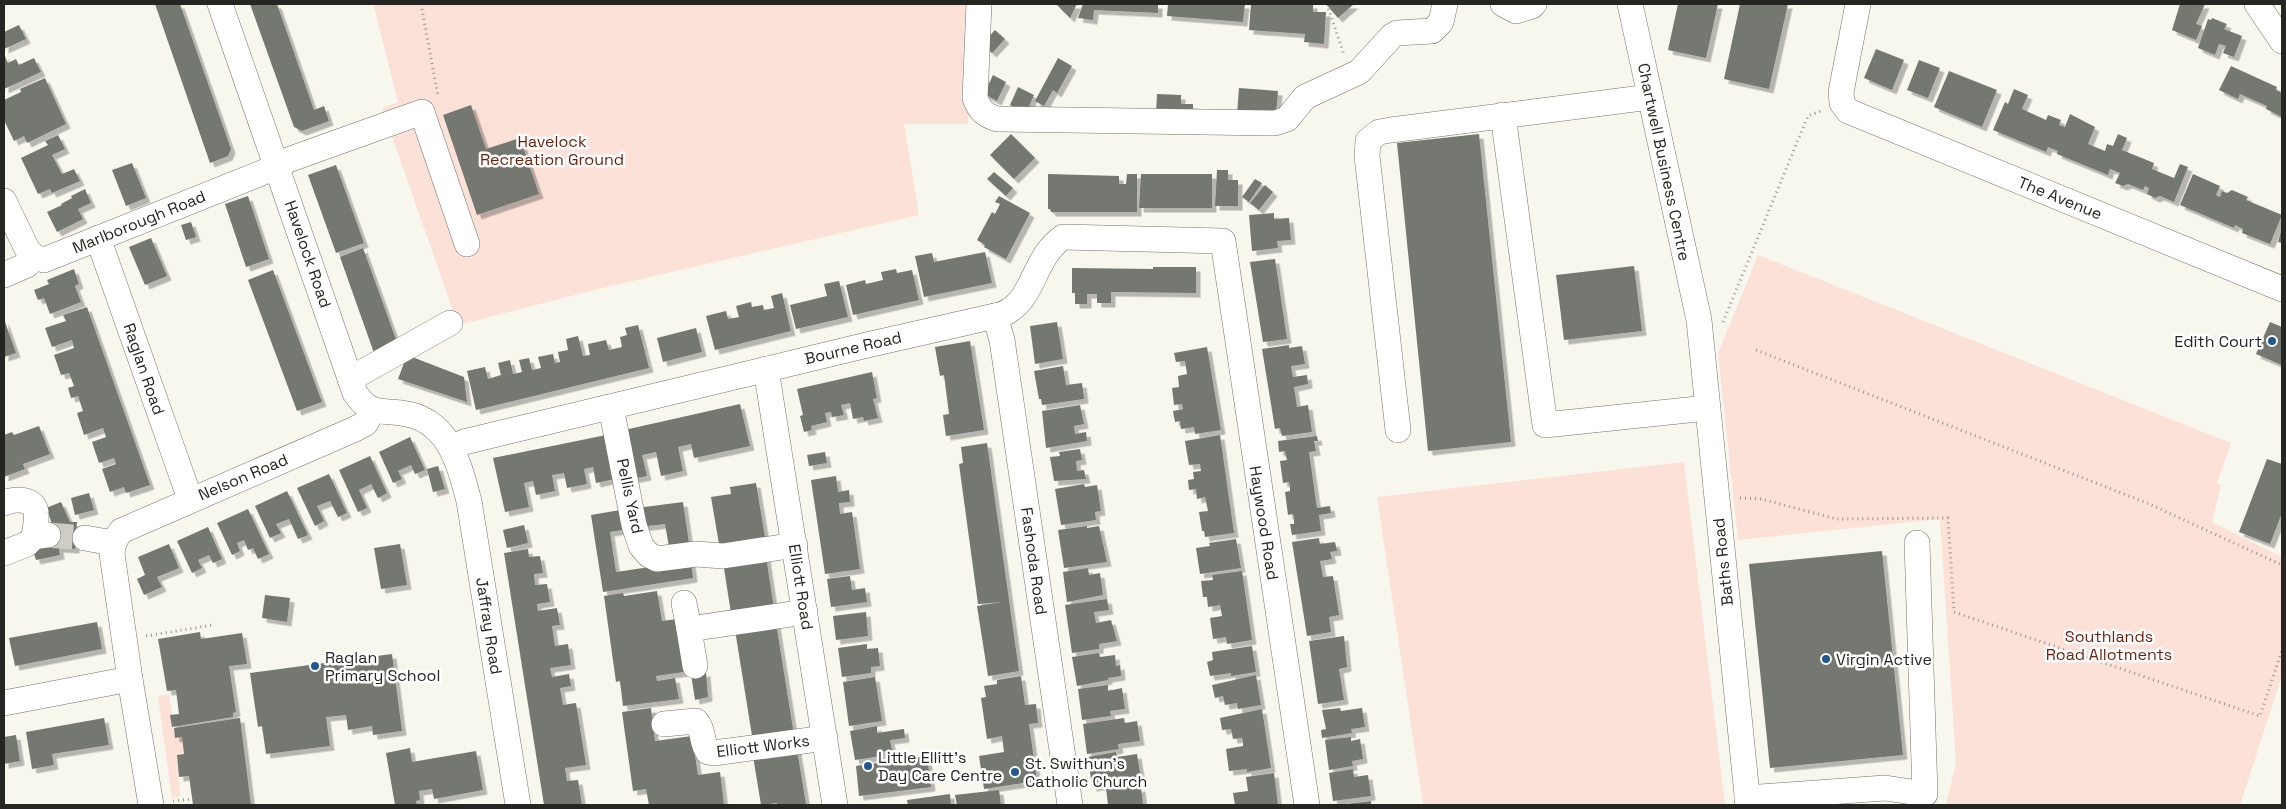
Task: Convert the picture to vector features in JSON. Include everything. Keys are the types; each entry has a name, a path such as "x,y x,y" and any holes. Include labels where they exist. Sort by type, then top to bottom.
{"street":[{"name":"Havelock Road","path":"220,4 350,379 359,399 372,410"},
{"path":"979,4 975,98 979,108 985,115 998,119 1275,123 1287,119 1305,97 1359,72 1392,36 1398,33 1432,31 1438,27 1445,4"},
{"path":"1503,4 1516,11 1534,4"},
{"name":"Chartwell Business Centre","path":"1630,4 1650,97 1710,322"},
{"path":"1842,103 1841,92 1858,4"},
{"path":"2257,4 2282,41"},
{"path":"1398,430 1368,166 1368,141 1379,132 1650,97"},
{"name":"The Avenue","path":"1842,103 1848,111 1862,117 2282,289"},
{"name":"Marlborough Road","path":"4,275 27,265 34,257 44,260 277,166 422,112"},
{"path":"422,112 467,244"},
{"path":"1503,115 1545,425 1708,408"},
{"path":"4,202 27,249 34,257"},
{"name":"Bourne Road","path":"453,448 464,442 995,316 1010,310 1021,300 1047,250 1062,237 1222,241"},
{"name":"Raglan Road","path":"98,238 190,499"},
{"name":"Haywood Road","path":"1222,241 1308,805"},
{"name":"Fashoda Road","path":"995,316 1002,340 1070,805"},
{"name":"Baths Road","path":"1710,322 1708,408 1747,802"},
{"path":"350,379 450,324"},
{"name":"Elliott Road","path":"766,369 835,805"},
{"name":"Pellis Yard","path":"611,407 634,525 641,546 649,555 657,559 696,554 723,556 795,545"},
{"path":"372,410 416,416 431,424 442,433 453,448"},
{"name":"Nelson Road","path":"112,544 122,531 190,499 366,423 372,410"},
{"name":"Jaffray Road","path":"453,448 460,463 469,501 518,805"},
{"path":"4,503 24,500 30,503 36,512 41,536 28,544 4,553"},
{"path":"86,538 112,544 130,679 162,803"},
{"path":"1747,802 1795,800 1885,788 1924,799 1916,543"},
{"path":"684,602 695,666"},
{"path":"689,629 805,612"},
{"path":"4,703 130,679"},
{"name":"Elliott Works","path":"664,724 696,721 699,724 704,747 708,752 714,754 825,738"}],"path":[{"path":"421,4 440,106 422,112"},
{"path":"1327,4 1350,75"},
{"path":"1710,322 1808,116 1842,103"},
{"path":"1756,350 2147,504 2282,565"},
{"path":"1717,496 1761,499 1837,519 1948,518 1954,612 2260,716 2282,650"},
{"path":"149,636 213,625"},
{"path":"162,803 192,798"}],"green space":[{"name":"Havelock Recreation Ground","path":"373,4 974,4 968,124 904,124 919,215 602,288 458,325 382,108 398,102"},
{"name":"Southlands Road Allotments","path":"1758,255 2231,443 2217,483 2221,485 2212,522 2282,557 2282,676 2240,805 1946,805 1956,763 1940,519 1738,540 1718,353"},
{"path":"1684,462 1725,805 1423,805 1377,497"},
{"path":"169,694 175,737 182,737 184,754 177,755 180,797 172,798 158,696"}],"building":[{"path":"155,4 180,4 231,149 228,156 210,163"},
{"path":"250,4 277,4 314,110 324,106 329,121 302,131 294,127"},
{"path":"1056,4 1077,4 1070,18"},
{"path":"1083,4 1158,4 1158,13 1094,10 1093,20 1078,18"},
{"path":"1168,4 1245,4 1243,22 1167,16"},
{"path":"1251,4 1313,4 1313,12 1326,12 1324,44 1304,42 1305,34 1249,30"},
{"path":"1326,4 1354,4 1338,18"},
{"path":"1678,4 1718,4 1706,58 1668,50"},
{"path":"1740,4 1788,4 1769,89 1724,79"},
{"path":"2180,4 2205,4 2196,24 2202,26 2196,40 2172,30"},
{"path":"2212,18 2227,24 2224,29 2242,36 2234,57 2223,53 2226,46 2219,44 2215,55 2198,48 2208,19 2211,20"},
{"path":"19,25 26,39 4,49 4,32"},
{"path":"995,30 1005,39 992,53 982,44"},
{"path":"1876,49 1904,60 1892,90 1864,78"},
{"path":"4,54 8,63 16,59 19,65 34,58 41,72 4,89"},
{"path":"1058,58 1072,66 1057,93 1053,90 1044,106 1035,101"},
{"path":"1919,60 1940,68 1928,98 1907,90"},
{"path":"2231,66 2277,87 2276,90 2282,93 2282,117 2266,109 2267,106 2240,94 2238,99 2219,90"},
{"path":"1949,71 1997,90 1982,127 1934,107"},
{"path":"993,75 1006,82 997,101 984,94"},
{"path":"45,78 66,124 27,143 24,136 14,141 4,120 4,100 21,92 20,89"},
{"path":"1018,87 1034,95 1026,113 1010,105"},
{"path":"1239,88 1278,91 1276,113 1237,114"},
{"path":"2014,89 2028,95 2022,109 2046,120 2048,115 2061,120 2059,125 2065,127 2070,114 2095,127 2088,144 2105,151 2107,144 2113,146 2118,134 2127,138 2122,150 2154,163 2152,169 2174,178 2180,164 2188,167 2174,202 2160,196 2155,198 2147,194 2149,188 2145,186 2143,190 2128,184 2123,186 2115,183 2120,173 2110,169 2108,175 2057,154 2058,151 2048,147 2046,152 1993,130 2005,102 2008,104"},
{"path":"1157,94 1181,95 1181,104 1193,104 1193,116 1156,114"},
{"path":"471,105 486,149 520,138 539,194 477,215 443,115"},
{"path":"1011,134 1035,158 1014,179 990,155"},
{"path":"1479,134 1511,442 1428,451 1397,143"},
{"path":"58,135 65,149 52,155 62,174 74,169 80,181 52,193 50,189 38,194 21,158 48,145 45,141"},
{"path":"132,163 146,198 126,206 112,170"},
{"path":"336,165 364,243 336,253 308,175"},
{"path":"1217,170 1228,170 1228,180 1238,180 1238,206 1215,206"},
{"path":"994,172 1013,188 1006,196 987,179"},
{"path":"1048,174 1119,176 1119,184 1126,184 1127,174 1137,174 1137,212 1051,212 1048,209"},
{"path":"1141,174 1212,174 1212,208 1139,208"},
{"path":"2193,174 2220,186 2216,195 2220,197 2222,191 2227,193 2232,190 2248,197 2246,200 2282,215 2270,244 2242,233 2243,229 2235,225 2234,228 2180,205"},
{"path":"1255,179 1262,183 1249,202 1242,197"},
{"path":"1265,185 1273,192 1259,210 1250,203"},
{"path":"85,189 91,203 78,209 83,219 57,232 47,212 62,205 72,198 71,196"},
{"path":"248,196 269,259 246,267 225,204"},
{"path":"999,196 1030,213 1006,259 984,247 985,245 977,240 992,212 995,214 1000,204 995,202"},
{"path":"1274,213 1274,219 1289,218 1291,240 1277,241 1278,248 1252,251 1249,215"},
{"path":"191,222 196,237 186,240 181,225"},
{"path":"2282,231 2282,243 2278,242"},
{"path":"151,238 167,276 145,285 129,247"},
{"path":"363,248 398,345 374,353 340,257"},
{"path":"985,252 992,283 924,297 915,256 932,253 934,262"},
{"path":"1275,259 1287,339 1263,342 1250,262"},
{"path":"1634,266 1642,331 1564,340 1556,275"},
{"path":"1153,267 1196,267 1196,293 1111,292 1111,303 1097,303 1097,294 1087,294 1087,304 1075,304 1075,293 1072,293 1072,268 1153,269"},
{"path":"74,269 79,284 75,286 81,302 50,314 44,298 38,300 34,290 49,284 47,280"},
{"path":"896,269 897,273 912,270 919,300 853,315 846,285 865,280 866,284 883,280 881,272"},
{"path":"273,270 322,402 297,411 248,280"},
{"path":"839,281 848,317 796,329 790,305 827,296 824,284"},
{"path":"782,293 791,331 715,350 706,316 726,311 728,319 739,317 736,306 751,302 752,307 763,305 764,310 774,308 771,296"},
{"path":"87,307 150,485 126,493 124,487 110,492 102,469 116,464 114,458 99,463 92,442 106,437 103,428 84,435 77,413 83,411 78,396 71,398 68,388 74,386 69,373 61,375 54,355 74,348 72,340 52,347 45,328 66,321 63,315"},
{"path":"4,319 16,353 4,357"},
{"path":"1057,322 1063,359 1035,364 1030,326"},
{"name":"Edith Court","path":"2270,322 2282,327 2282,365 2256,354"},
{"path":"638,325 649,368 476,410 467,371 485,367 488,379 501,375 498,363 510,360 513,374 522,372 519,360 529,358 532,370 541,368 538,357 553,354 555,363 560,362 558,352 568,350 566,339 578,336 583,356 590,355 588,344 606,340 609,350 622,347 620,337 627,335 625,328"},
{"path":"696,328 702,352 663,362 657,338"},
{"path":"970,341 984,430 946,436 943,415 949,414 944,375 940,376 935,347"},
{"path":"1289,345 1289,348 1302,346 1305,364 1291,366 1293,377 1307,375 1308,384 1294,387 1297,407 1308,405 1312,432 1282,436 1280,428 1275,429 1262,349"},
{"path":"1207,347 1221,430 1195,434 1194,427 1181,429 1180,421 1175,422 1173,411 1183,409 1182,404 1174,405 1172,388 1179,387 1178,376 1187,374 1185,361 1176,362 1174,353"},
{"path":"407,355 464,377 467,402 398,379"},
{"path":"1063,366 1066,385 1082,383 1084,399 1042,405 1041,399 1039,399 1034,371"},
{"path":"872,372 877,398 873,399 878,418 864,421 863,417 853,419 850,403 841,405 844,415 832,417 831,412 825,413 827,422 811,426 812,430 804,432 800,416 803,415 797,389"},
{"path":"740,404 750,446 694,458 691,444 678,447 683,471 661,476 656,452 642,455 647,476 632,479 620,431"},
{"path":"1080,405 1084,424 1074,426 1075,434 1086,432 1087,441 1046,448 1042,411"},
{"path":"39,426 50,454 23,464 25,469 4,477 4,435 12,432 14,435"},
{"path":"611,434 615,479 596,483 593,467 584,469 587,484 567,488 564,473 552,475 555,491 536,495 533,481 524,483 529,507 505,512 493,458"},
{"path":"1220,435 1234,533 1205,537 1204,531 1202,531 1199,512 1208,511 1205,497 1197,499 1196,489 1189,490 1188,480 1194,479 1193,472 1201,471 1200,464 1189,465 1185,441"},
{"path":"1317,436 1318,441 1314,441 1316,451 1309,452 1317,508 1330,506 1331,513 1319,515 1321,531 1292,535 1290,524 1294,524 1294,518 1293,514 1288,515 1285,492 1290,491 1290,487 1289,482 1283,483 1280,461 1287,460 1285,451 1279,452 1278,441"},
{"path":"410,437 425,470 415,474 411,465 398,471 402,479 393,483 379,452"},
{"path":"987,443 1019,671 988,676 977,606 1002,602 978,604 959,464 963,463 961,447"},
{"path":"1080,449 1082,460 1076,461 1077,471 1084,470 1086,479 1054,481 1050,457 1060,456 1059,452"},
{"path":"825,452 827,463 809,466 807,455"},
{"path":"370,456 387,493 378,498 371,484 359,490 367,508 358,512 339,470"},
{"path":"2267,459 2282,464 2282,513 2270,544 2239,532"},
{"path":"438,466 445,489 433,492 427,469"},
{"path":"329,474 347,513 338,517 330,501 317,506 324,521 315,526 297,488"},
{"path":"836,476 838,492 849,490 850,502 839,503 840,514 852,512 860,569 825,574 811,480"},
{"path":"756,483 766,543 738,547 737,541 719,544 711,497 731,494 730,487"},
{"path":"1084,484 1085,487 1097,485 1101,511 1095,512 1096,520 1061,525 1055,489"},
{"path":"287,491 308,535 298,539 289,519 276,524 281,533 270,538 255,506"},
{"path":"89,493 94,510 75,515 71,498"},
{"path":"61,502 70,522 77,522 75,549 59,548 60,555 36,560 33,550 50,547 51,521 46,508"},
{"path":"683,502 690,550 670,553 665,524 640,527 637,508"},
{"path":"248,509 269,554 258,559 253,548 248,550 244,540 237,543 240,551 232,555 217,523"},
{"path":"626,509 629,529 610,532 616,572 691,561 693,578 603,592 591,515"},
{"path":"524,525 528,543 507,548 503,530"},
{"path":"1087,526 1087,528 1099,526 1107,562 1064,568 1058,530"},
{"path":"208,527 222,559 213,563 209,555 198,560 202,568 192,573 177,541"},
{"path":"1319,538 1320,544 1335,542 1337,551 1330,552 1332,559 1320,561 1323,577 1333,576 1339,615 1329,617 1331,632 1307,636 1292,542"},
{"path":"1236,539 1241,568 1200,574 1196,548 1210,546 1209,543"},
{"path":"169,544 179,568 157,577 162,587 144,595 137,579 145,575 138,557"},
{"path":"400,544 407,585 381,589 374,548"},
{"path":"528,549 529,557 540,556 543,573 534,574 535,585 547,584 550,602 537,604 538,611 557,608 560,625 552,626 555,646 568,644 571,665 550,668 552,677 569,674 571,686 560,688 563,705 576,703 586,765 565,768 567,781 578,780 582,805 544,805 504,553"},
{"name":"Virgin Active","path":"1882,551 1903,755 1770,768 1749,564"},
{"path":"766,556 774,609 731,613 723,562"},
{"path":"1088,568 1089,575 1100,573 1103,595 1067,602 1063,572"},
{"path":"1242,571 1252,640 1227,644 1226,637 1213,639 1210,618 1222,616 1220,605 1208,607 1207,597 1203,597 1201,581 1213,580 1212,575"},
{"path":"850,576 852,590 865,588 867,602 831,607 827,579"},
{"path":"657,591 662,621 677,619 684,672 656,676 657,681 675,678 679,699 623,706 620,681 616,682 604,596 623,593 624,596"},
{"path":"265,595 290,598 287,622 262,618"},
{"path":"1107,599 1109,610 1094,612 1096,623 1111,620 1117,641 1099,644 1099,649 1072,653 1065,605"},
{"path":"866,612 868,636 836,640 833,616"},
{"path":"97,622 102,649 15,666 9,638"},
{"path":"776,623 794,735 753,742 735,630"},
{"path":"200,632 201,639 242,633 247,664 229,666 236,712 233,713 233,717 172,727 170,715 179,714 176,690 167,691 158,639"},
{"path":"1344,636 1347,667 1339,669 1344,700 1318,704 1309,641"},
{"path":"867,644 867,649 878,648 880,666 871,667 871,673 842,677 838,648"},
{"path":"1252,646 1256,672 1231,676 1231,673 1210,676 1207,662 1213,660 1212,652"},
{"path":"1099,653 1100,657 1115,655 1116,666 1120,665 1121,676 1077,686 1072,657"},
{"path":"392,654 402,731 373,735 372,726 348,730 346,715 326,717 330,746 266,754 262,726 258,727 250,673"},
{"path":"706,672 708,697 695,700 691,674"},
{"path":"1256,675 1261,705 1238,709 1237,703 1225,705 1223,696 1215,698 1212,685"},
{"path":"1021,676 1025,705 1036,704 1038,723 1029,724 1037,781 984,789 979,756 1004,752 1002,736 987,739 981,698 986,697 984,686 997,684 997,680"},
{"path":"875,677 882,721 849,726 843,682"},
{"path":"1108,685 1108,691 1122,688 1125,709 1110,711 1111,716 1082,720 1078,689"},
{"path":"651,708 655,741 692,736 698,775 720,772 724,805 649,805 646,789 633,791 622,712"},
{"path":"1340,708 1341,711 1362,708 1365,727 1351,729 1352,733 1322,738 1321,730 1326,729 1322,710"},
{"path":"1262,709 1271,768 1247,772 1247,769 1229,771 1226,749 1243,746 1243,742 1242,738 1233,739 1231,729 1222,730 1220,718"},
{"path":"104,718 109,745 52,754 54,765 32,769 26,732"},
{"path":"240,718 251,805 193,805 189,776 179,777 177,755 184,754 182,737 175,738 174,728"},
{"path":"1124,718 1125,723 1137,721 1140,741 1118,744 1119,749 1087,754 1083,724"},
{"path":"877,726 877,733 904,729 905,738 890,740 892,750 881,752 882,756 855,760 850,731"},
{"path":"16,735 20,761 4,764 4,737"},
{"path":"1351,737 1351,741 1360,739 1363,759 1352,761 1353,766 1329,770 1325,740"},
{"path":"796,744 806,804 777,805 777,803 761,805 753,756"},
{"path":"410,748 412,762 476,751 483,790 434,799 432,789 419,791 420,800 416,801 417,805 395,805 386,753"},
{"path":"1116,752 1117,757 1137,754 1141,779 1092,787 1088,757"},
{"path":"927,756 931,787 859,796 856,766"},
{"path":"1353,769 1354,777 1368,775 1371,796 1333,801 1329,773"},
{"path":"1274,773 1278,805 1235,805 1233,793 1248,791 1246,777"},
{"path":"1135,784 1136,788 1141,787 1143,805 1108,805 1106,788"},
{"path":"999,790 1001,805 957,805 955,795"},
{"path":"950,794 951,805 908,805 907,800"},
{"path":"1371,801 1371,805 1347,805 1347,804"}],"tunnel":[{"path":"48,535 85,538"}],"place":[{"name":"Edith Court","path":"2272,341"},
{"name":"Virgin Active","path":"1826,659"},
{"name":"Raglan Primary School","path":"315,666"},
{"name":"Little Ellitt's Day Care Centre","path":"868,766"},
{"name":"St. Swithun's Catholic Church","path":"1015,772"}]}
